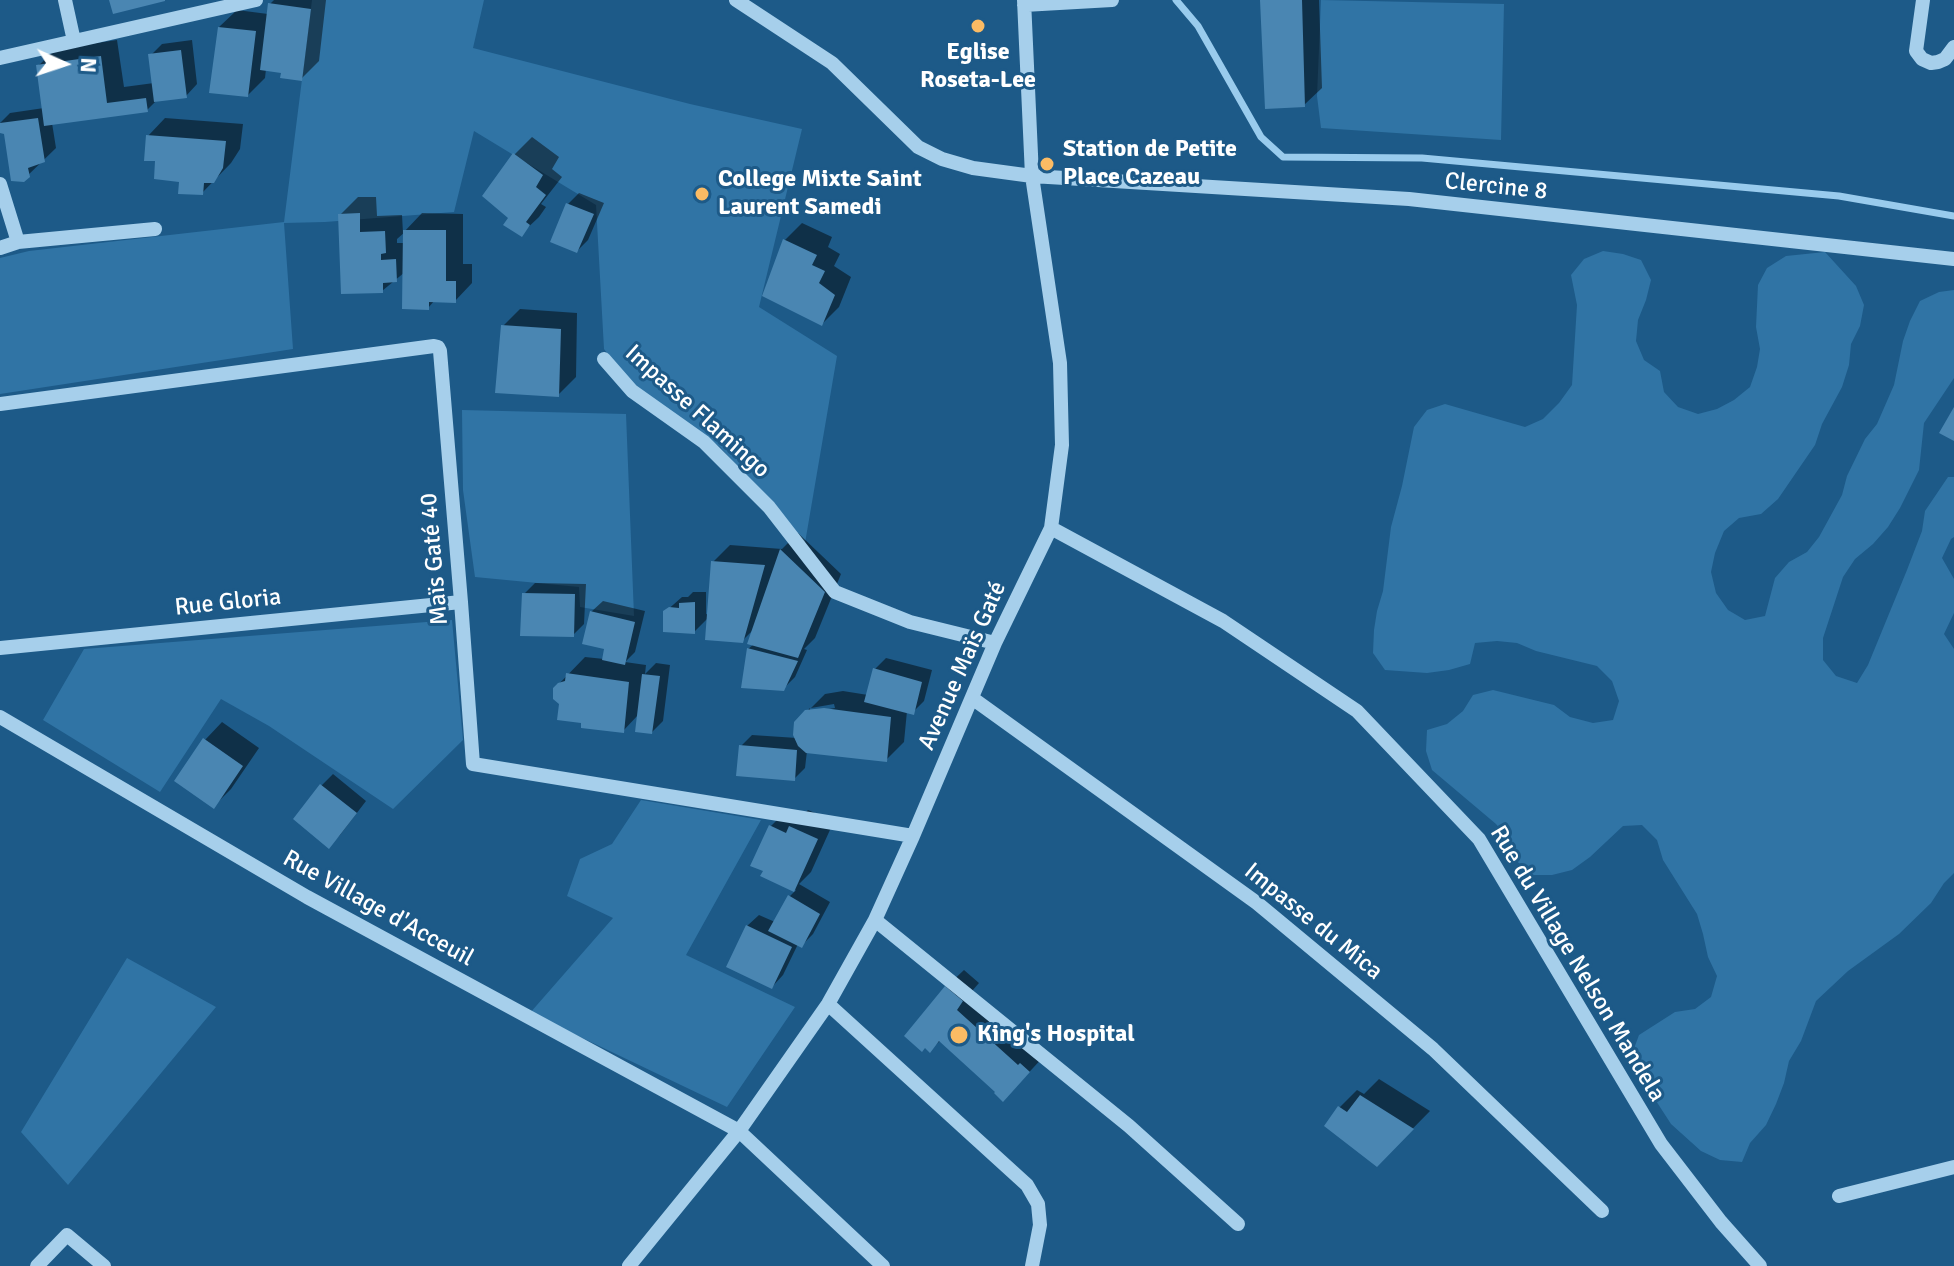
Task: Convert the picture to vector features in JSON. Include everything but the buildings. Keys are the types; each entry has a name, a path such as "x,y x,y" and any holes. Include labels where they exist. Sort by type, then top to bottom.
{"street":[{"path":"65,0 74,41"},
{"path":"0,58 256,0"},
{"name":"Clercine 8","path":"736,0 832,63 918,147 942,159 973,168 1032,176 1409,199 1954,259"},
{"path":"1024,2 1112,0"},
{"path":"1923,0 1916,51 1922,59 1931,63 1945,59 1954,47"},
{"name":"Avenue Maïs Gaté","path":"629,1266 739,1131 828,1004 875,920 995,643 1051,528 1062,445 1060,363 1032,176 1024,2"},
{"path":"0,184 18,242"},
{"path":"0,248 18,242 155,229"},
{"name":"Maïs Gaté 40","path":"0,404 438,347 473,764 913,836"},
{"name":"Impasse Flamingo","path":"604,359 632,391 704,442 769,507 835,592 910,622 995,643"},
{"name":"Rue du Village Nelson Mandela","path":"1051,528 1223,621 1357,711 1479,839 1661,1144 1721,1222 1760,1266"},
{"name":"Rue Gloria","path":"0,648 461,602"},
{"name":"Impasse du Mica","path":"972,698 1257,903 1433,1049 1602,1211"},
{"name":"Rue Village d'Acceuil","path":"0,717 307,897 739,1131 883,1266"},
{"path":"875,920 1129,1126 1238,1224"},
{"path":"828,1004 1027,1185 1038,1204 1040,1225 1032,1266"},
{"path":"1839,1196 1954,1167"},
{"path":"37,1266 67,1235 104,1266"}],"shaded area":[{"path":"312,0 484,0 473,48 690,104 802,129 759,307 837,356 805,543 720,447 633,387 604,349 596,205 474,131 454,212 284,223 293,349 0,394 0,258 29,251 284,222"},
{"path":"1321,0 1504,4 1501,140 1321,128 1317,96"},
{"path":"1603,251 1641,260 1651,280 1638,320 1636,341 1644,360 1660,371 1664,392 1678,407 1698,414 1717,409 1750,387 1760,349 1756,327 1758,285 1767,268 1786,256 1825,252 1856,286 1864,305 1860,326 1851,344 1842,387 1822,424 1815,445 1778,499 1761,514 1739,518 1724,531 1715,553 1711,572 1716,593 1728,610 1745,620 1765,616 1775,578 1789,562 1807,552 1819,537 1894,385 1903,341 1920,301 1939,292 1954,290 1954,378 1924,423 1919,470 1900,508 1888,527 1855,559 1843,577 1823,638 1823,660 1836,676 1857,683 1868,665 1907,570 1922,531 1925,511 1948,477 1954,477 1954,537 1942,558 1954,579 1954,613 1944,634 1954,649 1954,873 1931,903 1899,934 1848,971 1816,1001 1801,1041 1789,1061 1776,1104 1766,1125 1750,1143 1742,1162 1720,1160 1701,1151 1671,1124 1638,1073 1632,1054 1639,1035 1675,1012 1695,1009 1711,997 1717,976 1708,957 1697,914 1663,860 1657,840 1642,825 1623,826 1572,870 1552,875 1530,875 1516,860 1510,841 1496,824 1432,770 1426,751 1427,730 1447,724 1463,711 1473,695 1493,690 1554,705 1570,717 1593,723 1613,720 1619,701 1612,681 1597,666 1536,651 1517,643 1475,643 1470,664 1427,673 1385,670 1373,653 1391,527 1414,427 1427,410 1445,404 1525,427 1543,419 1572,385 1577,305 1571,275 1584,259"},
{"path":"462,410 626,414 634,616 580,607 579,587 475,577 463,490"},
{"path":"452,620 463,740 393,809 269,726 221,699 160,792 43,720 84,649"},
{"path":"641,800 761,820 686,955 795,1007 727,1107 530,1013 613,918 567,896 580,859 612,844"},
{"path":"127,958 216,1007 68,1185 21,1132"}],"waterway":[{"path":"1176,0 1198,26 1261,137 1283,157 1422,158 1839,196 1954,216"}],"place":[{"name":"Eglise Roseta-Lee","path":"978,26"},
{"name":"Station de Petite Place Cazeau","path":"1047,164"},
{"name":"College Mixte Saint Laurent Samedi","path":"702,194"},
{"name":"King's Hospital","path":"959,1035"}]}
